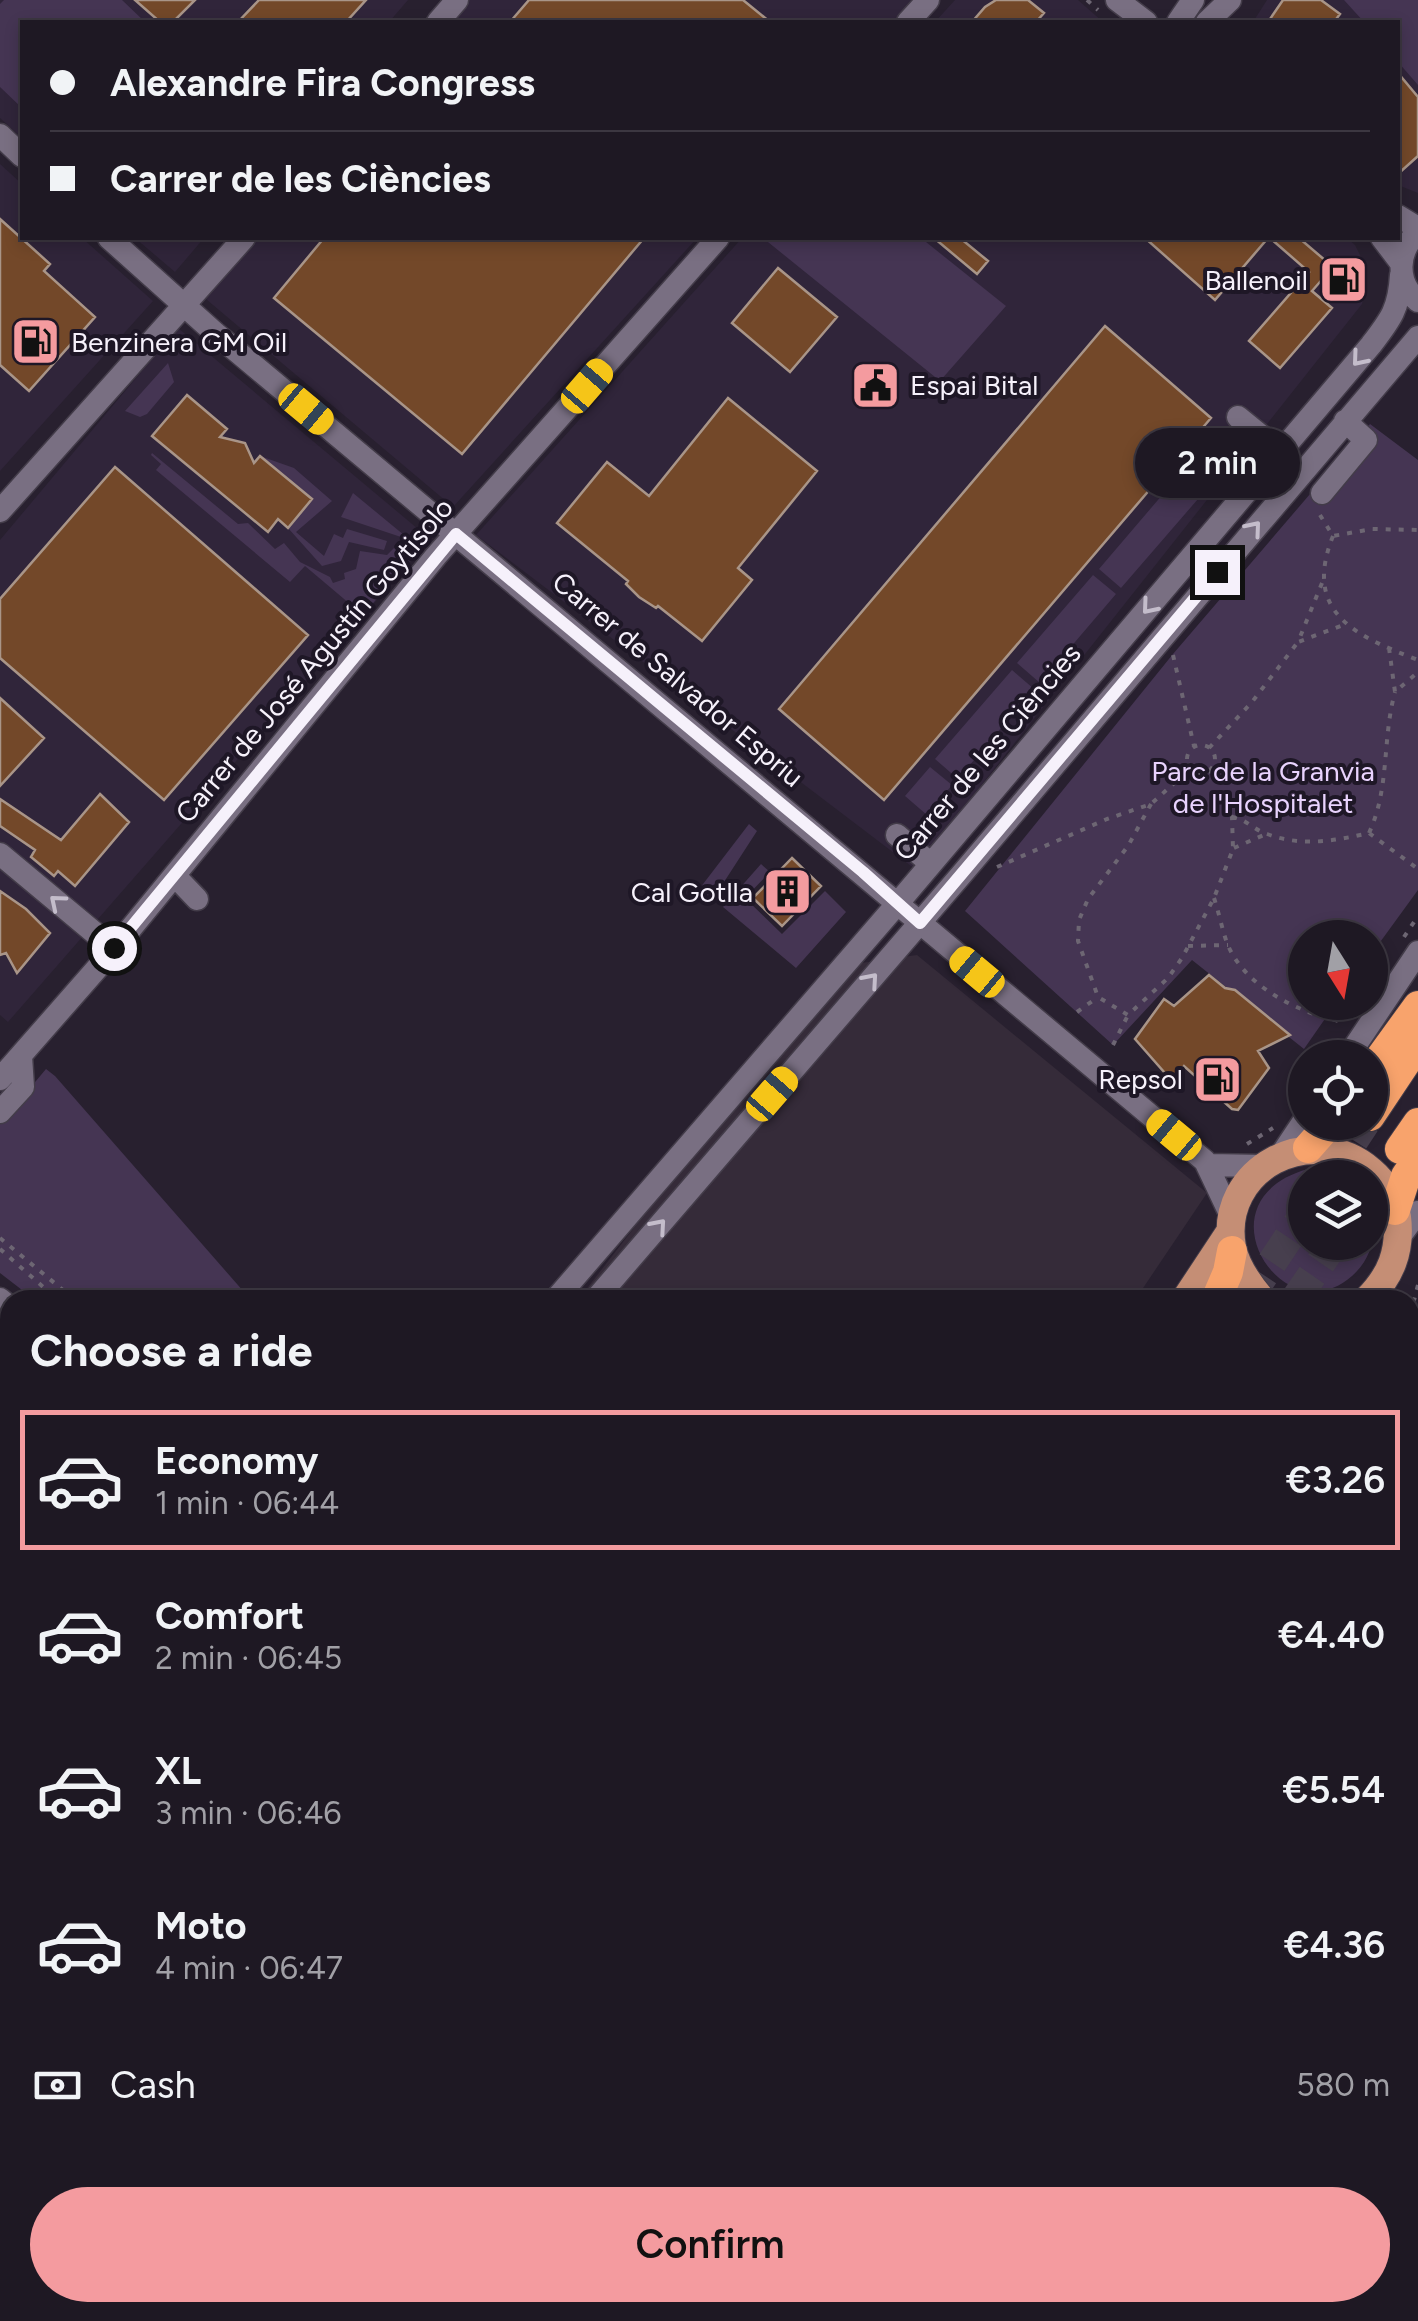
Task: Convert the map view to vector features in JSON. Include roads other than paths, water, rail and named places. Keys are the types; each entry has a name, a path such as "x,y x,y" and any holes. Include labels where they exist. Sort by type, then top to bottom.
{"highway":[{"path":"1388,1047 1418,1006"},
{"path":"1388,1089 1418,1044"},
{"path":"1404,1220 1409,1153 1418,1123"},
{"path":"1220,1290 1228,1272 1232,1233"}],"main road":[{"path":"1255,1290 1240,1270 1232,1233 1240,1192 1289,1140"},
{"path":"1294,1140 1342,1152 1362,1163 1389,1191 1404,1220 1394,1262 1381,1290"},
{"path":"1192,1290 1232,1233"}],"street":[{"path":"440,20 457,0"},
{"path":"910,20 928,0"},
{"path":"1117,0 1143,20"},
{"path":"1209,20 1232,0"},
{"path":"0,135 20,154"},
{"name":"Carrer de les Ciències","path":"564,1290 898,903 1392,318 1399,301 1407,242 1418,230"},
{"name":"Carrer de Salvador Espriu","path":"111,240 1209,1165 1232,1233"},
{"path":"0,511 242,240"},
{"name":"Carrer de José Agustín Goytisolo","path":"0,1079 175,876 456,534 716,240"},
{"path":"1383,240 1402,269 1410,294 1418,301"},
{"path":"604,1290 1418,337"},
{"path":"1238,417 1281,452"},
{"path":"1320,502 1366,440 1345,421"},
{"path":"898,835 931,864"},
{"path":"0,854 114,948"},
{"path":"175,876 197,898"},
{"path":"1359,1040 1418,952"},
{"path":"0,1112 23,1087 21,1056"},
{"path":"1209,1165 1288,1140"}],"tunnel":[{"path":"1341,1160 1354,1140"},
{"path":"1254,1290 1288,1238"},
{"path":"1302,1290 1323,1260"}],"place":[{"name":"Ballenoil","path":"1343,280"},
{"name":"Benzinera GM Oil","path":"36,342"},
{"name":"Espai Bital","path":"875,385"},
{"name":"Cal Gotlla","path":"788,892"},
{"name":"Repsol","path":"1218,1079"}],"park label":[{"name":"Parc de la Granvia de l'Hospitalet","path":"1263,787"}]}
